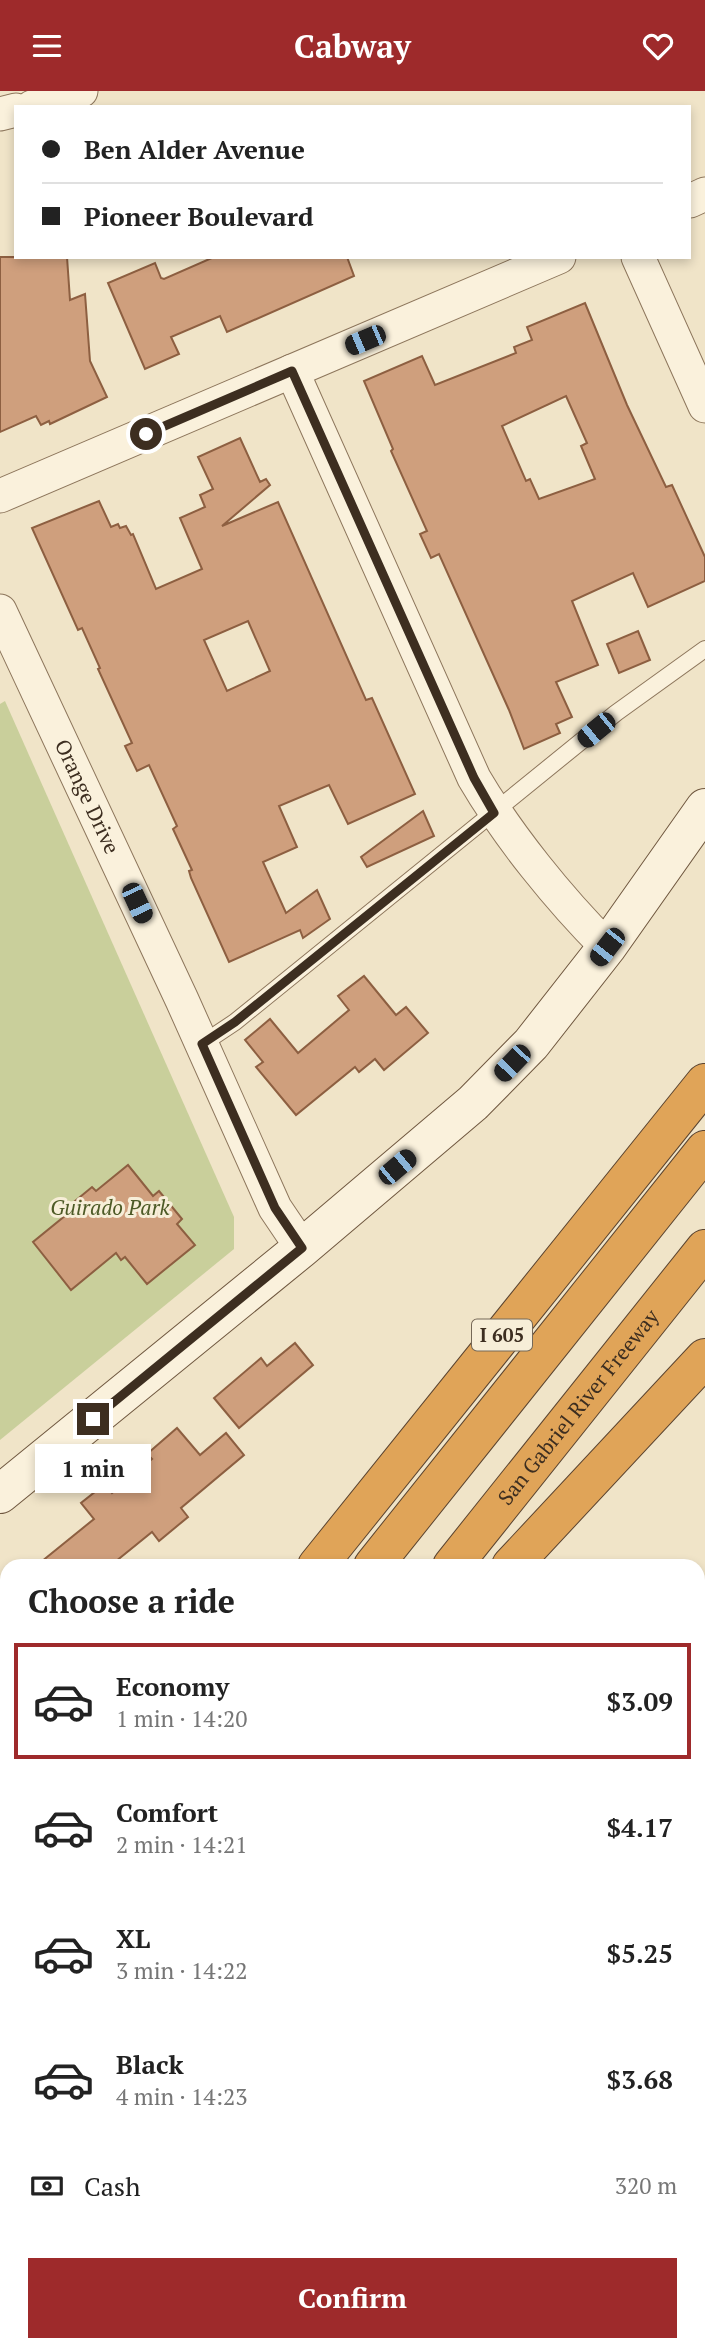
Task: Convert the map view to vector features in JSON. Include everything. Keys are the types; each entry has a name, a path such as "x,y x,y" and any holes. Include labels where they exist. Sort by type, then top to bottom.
{"highway":[{"path":"696,1094 705,1071"},
{"name":"I 605","path":"323,1559 696,1094"},
{"path":"379,1559 705,1150"},
{"path":"404,1559 705,1182"},
{"name":"San Gabriel River Freeway","path":"459,1559 705,1249"},
{"path":"518,1559 705,1358"}],"street":[{"path":"38,105 81,91"},
{"path":"0,496 554,259"},
{"path":"639,259 705,407"},
{"path":"292,371 474,778 494,813 580,921 607,947"},
{"name":"Orange Drive","path":"0,611 202,1044 275,1208 302,1248"},
{"path":"0,1495 302,1248 473,1103 531,1044 607,947 705,808"}],"lane":[{"path":"202,1044 235,1022 616,713 705,649"}],"green space":[{"name":"Guirado Park","path":"5,701 234,1217 234,1249 0,1440 0,704"}],"building":[{"path":"0,257 67,259 70,300 85,294 90,361 107,397 50,424 49,421 41,425 36,416 0,432"},
{"path":"209,259 348,259 354,276 227,332 220,316 171,337 179,354 145,369 108,283 155,263 161,278"},
{"path":"585,303 627,405 666,487 672,485 705,557 705,581 648,607 633,573 572,601 598,665 556,682 572,717 556,724 560,733 524,749 439,554 431,558 420,534 427,531 391,451 393,449 364,381 422,356 435,385 516,353 514,347 532,340 527,327","holes":["566,396 587,443 581,446 595,479 539,499 530,479 526,481 502,426"]},
{"path":"240,438 260,482 266,479 270,485 222,526 278,502 366,700 372,698 415,794 348,824 329,785 279,806 297,847 263,862 286,913 317,890 330,919 303,938 300,930 229,962 191,878 189,871 192,870 173,829 177,826 149,765 137,771 125,746 132,743 98,669 100,668 82,628 78,630 32,528 99,501 111,527 118,524 120,528 126,526 131,535 133,534 156,589 202,569 180,518 205,507 200,495 213,489 198,457","holes":["248,621 270,671 227,691 204,640"]},
{"path":"638,631 650,660 619,673 607,644"},
{"path":"423,811 434,836 367,867 361,857"},
{"path":"364,976 396,1015 406,1007 428,1033 384,1070 375,1059 359,1072 355,1067 296,1115 256,1067 263,1062 245,1040 270,1019 298,1053 349,1010 338,996"},
{"path":"128,1165 153,1196 159,1191 182,1219 177,1224 195,1245 147,1284 125,1257 121,1260 116,1253 71,1290 33,1242 77,1206 74,1202 92,1187 96,1191"},
{"path":"295,1343 313,1365 239,1428 214,1398 261,1358 267,1366"},
{"path":"177,1428 200,1455 226,1433 244,1455 181,1508 188,1517 159,1541 152,1532 119,1559 45,1559 94,1519 81,1503 105,1484 112,1493 152,1459 147,1454"}],"route":[{"path":"93,1419 302,1248 275,1208 202,1044 235,1022 494,813 474,778 292,371 146,434"}]}
